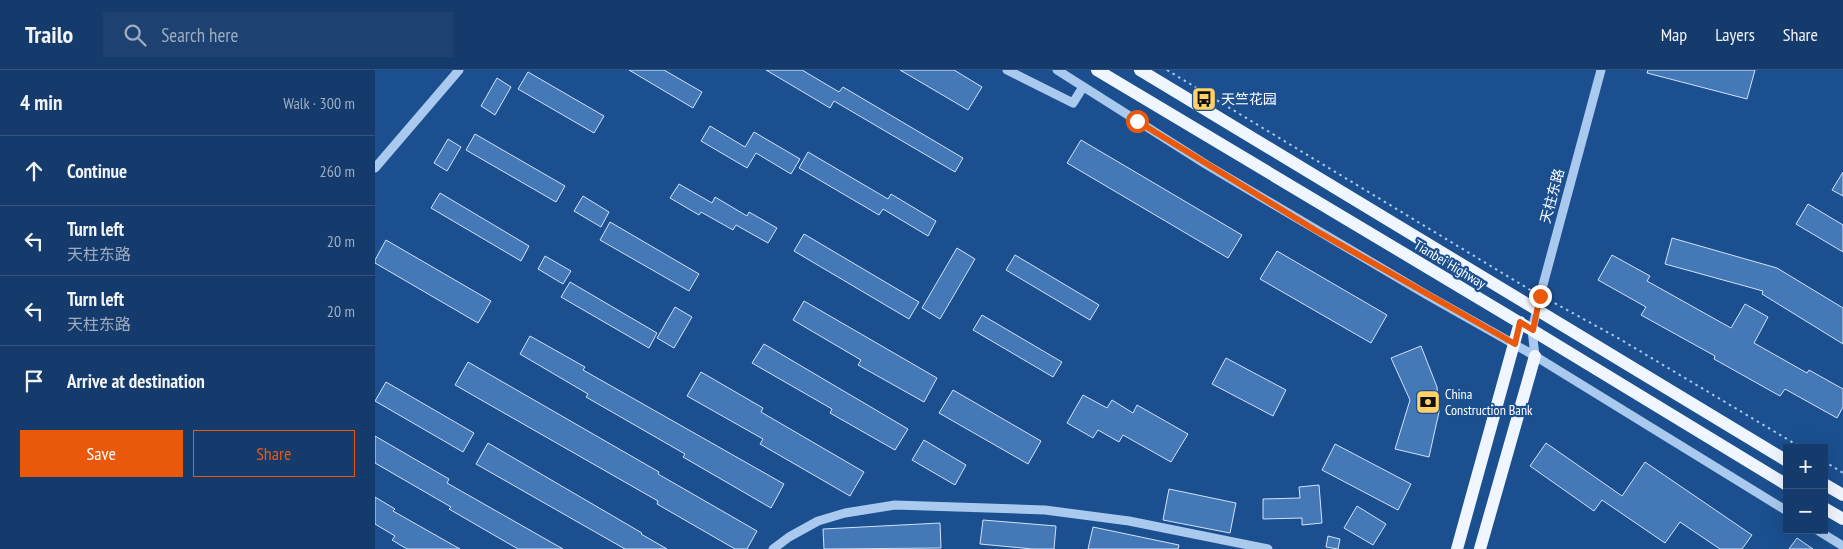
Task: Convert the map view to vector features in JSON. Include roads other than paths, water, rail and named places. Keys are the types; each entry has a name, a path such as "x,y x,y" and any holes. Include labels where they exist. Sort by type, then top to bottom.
{"main road":[{"name":"Tianbei Highway","path":"1097,70 1520,322 1783,483"},
{"name":"Tianbei Highway","path":"1139,70 1783,459"},
{"path":"1457,549 1520,322"},
{"path":"1481,549 1535,356"},
{"path":"1828,486 1843,495"},
{"path":"1828,510 1843,519"}],"street":[{"path":"1007,70 1073,104 1083,87"},
{"path":"1057,70 1207,165 1315,230 1515,344 1783,509"},
{"name":"天柱东路","path":"1535,356 1533,330 1540,296 1601,70"},
{"path":"375,168 456,71"},
{"path":"773,549 789,537 818,522 845,513 895,505 1045,510 1129,521 1268,549"},
{"path":"1824,534 1843,546"}],"place":[{"name":"天竺花园","path":"1204,99"},
{"name":"China Construction Bank","path":"1428,402"}]}
